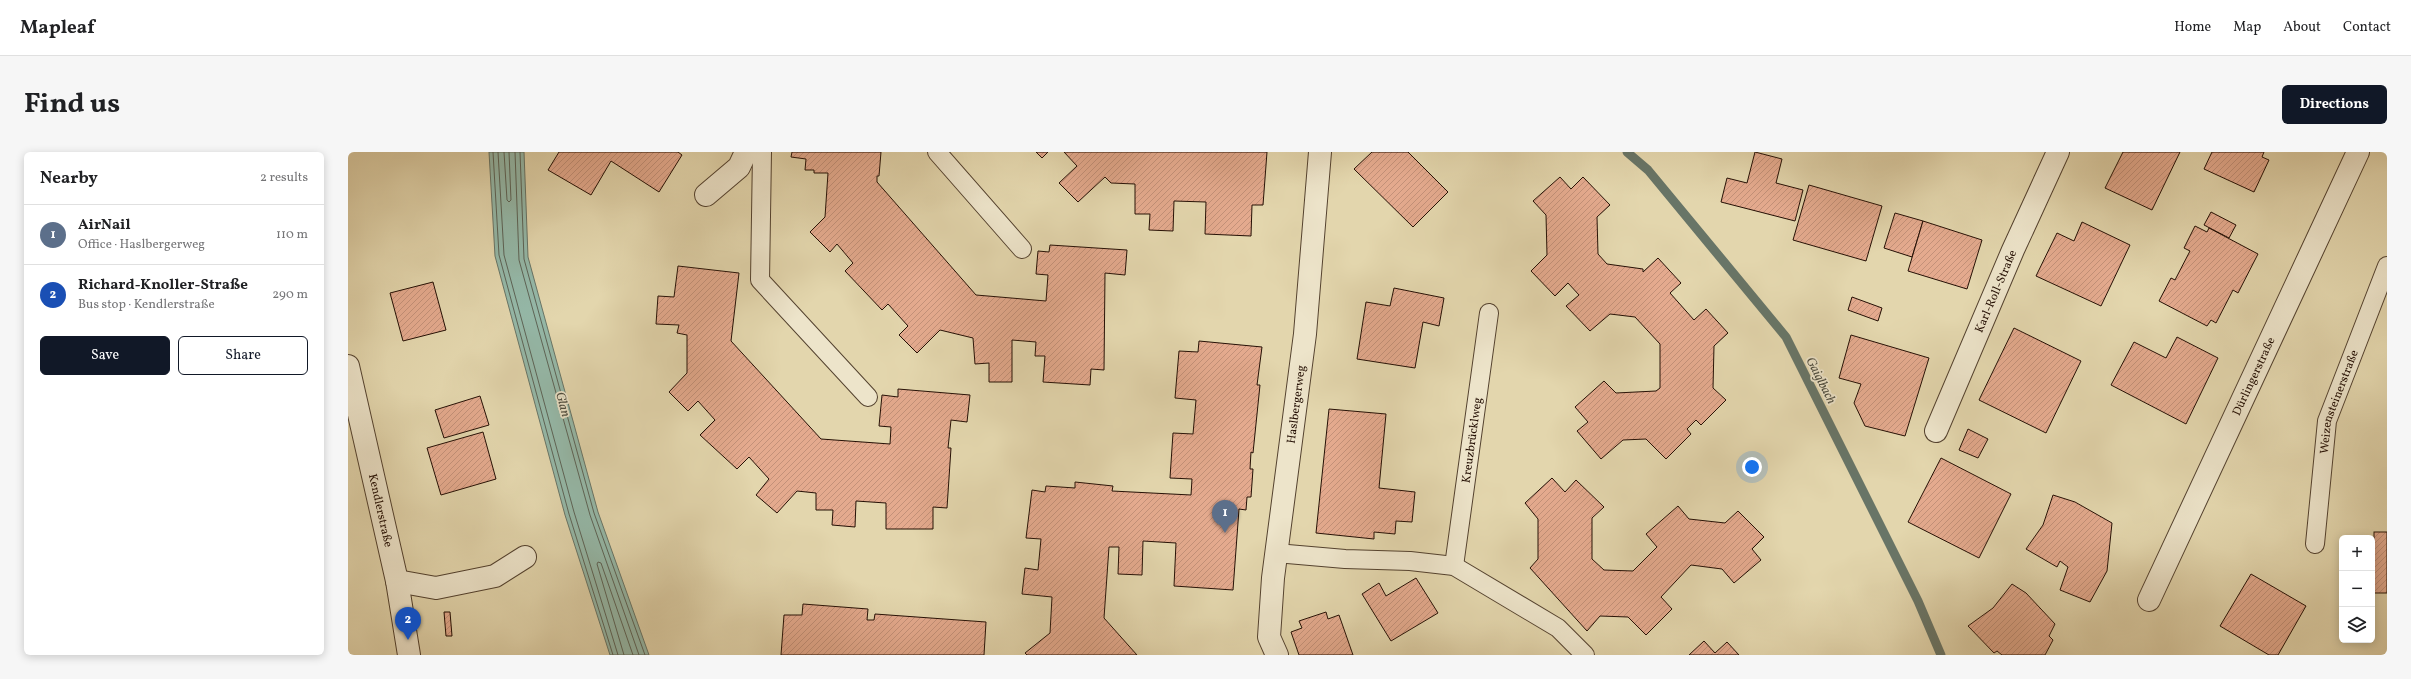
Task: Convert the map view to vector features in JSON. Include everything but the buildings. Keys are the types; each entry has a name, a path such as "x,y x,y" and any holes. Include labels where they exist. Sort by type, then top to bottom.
{"street":[{"path":"706,196 739,167 746,152"},
{"name":"Haslbergerweg","path":"1277,655 1269,637 1276,553 1305,334 1320,152"},
{"name":"Karl-Roll-Straße","path":"1936,431 2013,250 2058,152"},
{"name":"Dürlingerstraße","path":"2149,600 2358,152"},
{"name":"Kendlerstraße","path":"348,366 397,581 409,655"},
{"path":"397,581 436,588 495,576 525,557"}],"lane":[{"path":"762,152 760,280 868,398"},
{"path":"937,152 1022,249"},
{"name":"Weizensteinerstraße","path":"2315,544 2327,421 2387,266"},
{"name":"Kreuzbrücklweg","path":"1454,566 1489,313"},
{"path":"1276,553 1345,559 1410,561 1454,566 1558,628 1585,655"}],"water":[{"name":"Glan","path":"489,152 524,152 528,257 598,512 649,655 610,655 565,515 495,256"}],"waterway":[{"name":"Gaiglbach","path":"1627,152 1648,170 1786,337 1918,601 1941,655"}],"place":[{"name":"AirNail","path":"1225,533"},
{"name":"Richard-Knoller-Straße","path":"408,640"}]}
